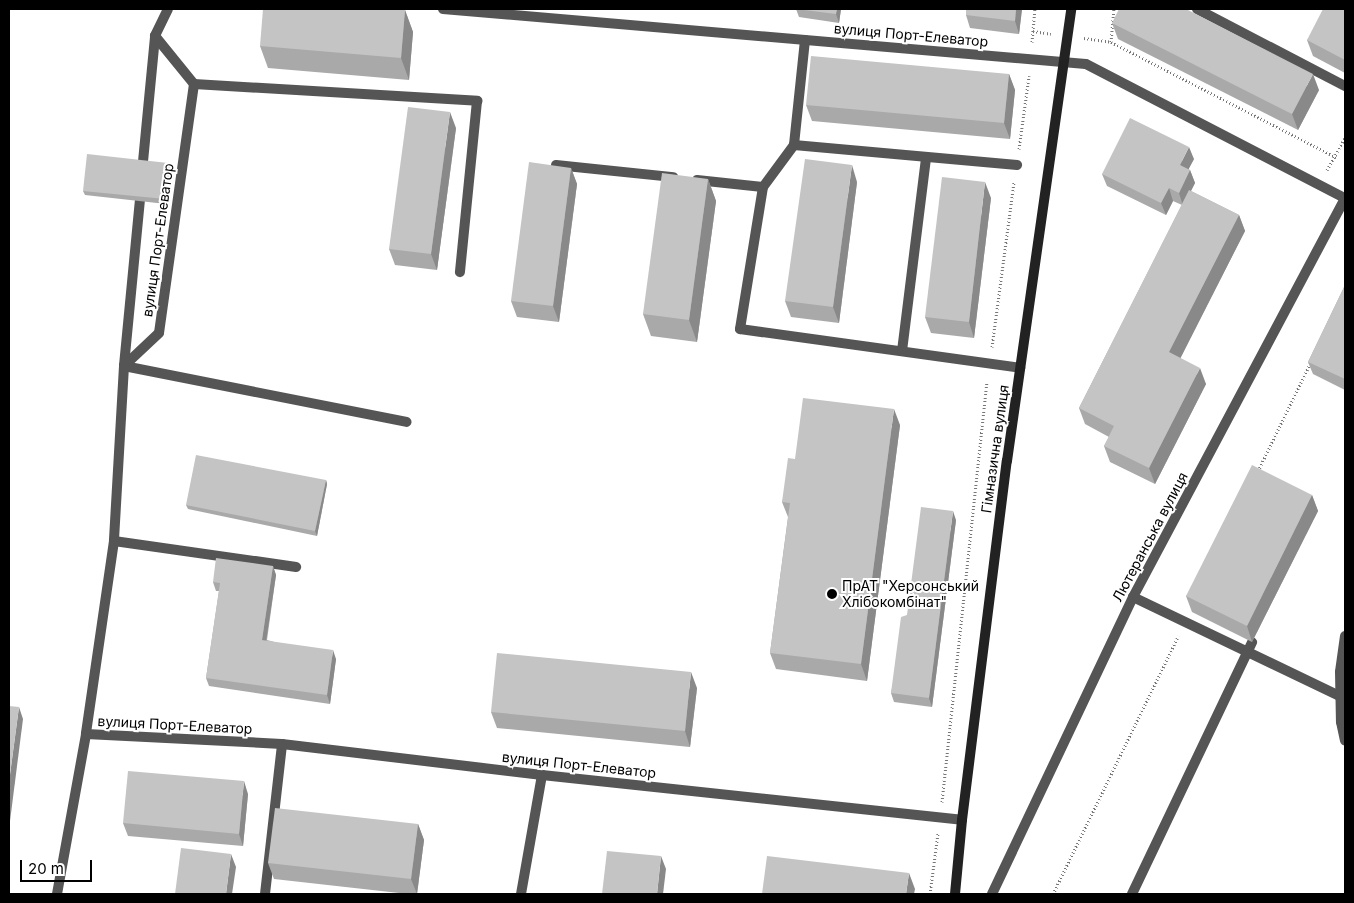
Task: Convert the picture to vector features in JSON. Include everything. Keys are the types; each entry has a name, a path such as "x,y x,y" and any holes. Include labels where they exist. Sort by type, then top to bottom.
{"street":[{"path":"168,9 155,36 124,366 406,422"},
{"name":"вулиця Порт-Елеватор","path":"443,9 1086,64 1345,199"},
{"name":"Гімназична вулиця","path":"955,894 962,820 1020,368 1071,9"},
{"path":"1197,9 1345,86"},
{"path":"155,36 194,84 477,101 460,272"},
{"path":"805,40 794,144 763,187 740,329 1020,368"},
{"name":"вулиця Порт-Елеватор","path":"194,84 159,333 124,366 114,541 86,734 282,744 542,775 962,820"},
{"path":"794,144 1017,165"},
{"path":"902,351 926,157"},
{"path":"556,165 763,187"},
{"name":"Лютеранська вулиця","path":"992,894 1133,597 1345,199"},
{"path":"114,541 296,567"},
{"path":"1133,597 1340,696"},
{"path":"1345,636 1340,672 1341,722 1345,741"},
{"path":"1132,894 1252,642"},
{"path":"57,894 86,734"},
{"path":"265,894 282,744"},
{"path":"521,894 542,775"}],"path":[{"path":"930,894 990,364 1036,9"},
{"path":"1111,42 1114,9"},
{"path":"1033,32 1111,42 1336,157"},
{"path":"1318,184 1336,157 1345,138"},
{"path":"1254,479 1315,354"},
{"path":"1052,894 1184,622"}],"building":[{"path":"263,9 405,10 401,58 260,46"},
{"path":"796,9 837,9 836,14"},
{"path":"966,9 1016,9 1015,21 966,15"},
{"path":"1119,9 1186,9 1313,74 1292,114 1112,23"},
{"path":"1323,9 1345,9 1345,60 1307,40"},
{"path":"811,56 1009,74 1004,123 806,105"},
{"path":"408,107 450,112 431,254 389,249"},
{"path":"1130,118 1189,147 1180,165 1190,170 1179,193 1169,188 1161,203 1102,174"},
{"path":"87,154 168,163 165,199 83,191"},
{"path":"805,159 852,165 833,307 785,301"},
{"path":"529,162 571,168 553,306 511,301"},
{"path":"662,173 708,179 689,320 643,314"},
{"path":"942,177 985,182 969,322 925,317"},
{"path":"1189,190 1239,215 1169,352 1200,368 1149,468 1104,446 1114,426 1079,408"},
{"path":"1345,285 1345,379 1308,362"},
{"name":"ПрАТ \"Херсонський Хлібокомбінат\"","path":"803,398 894,409 861,664 770,653 790,503 782,502 788,458 795,459"},
{"path":"196,455 326,480 315,531 186,505"},
{"path":"1252,465 1312,495 1247,626 1186,596"},
{"path":"921,507 953,511 929,698 891,693 901,617 907,615"},
{"path":"216,558 273,566 262,640 333,650 327,695 206,678 220,583 213,582"},
{"path":"497,653 691,672 685,731 491,712"},
{"path":"9,706 19,707 9,782"},
{"path":"128,771 244,781 239,834 123,823"},
{"path":"275,808 418,824 411,879 268,863"},
{"path":"181,848 231,854 226,894 175,894"},
{"path":"607,851 661,856 657,894 602,894"},
{"path":"767,856 909,873 906,894 762,894"}],"place":[{"name":"ПрАТ \"Херсонський Хлібокомбінат\"","path":"832,594"}]}
